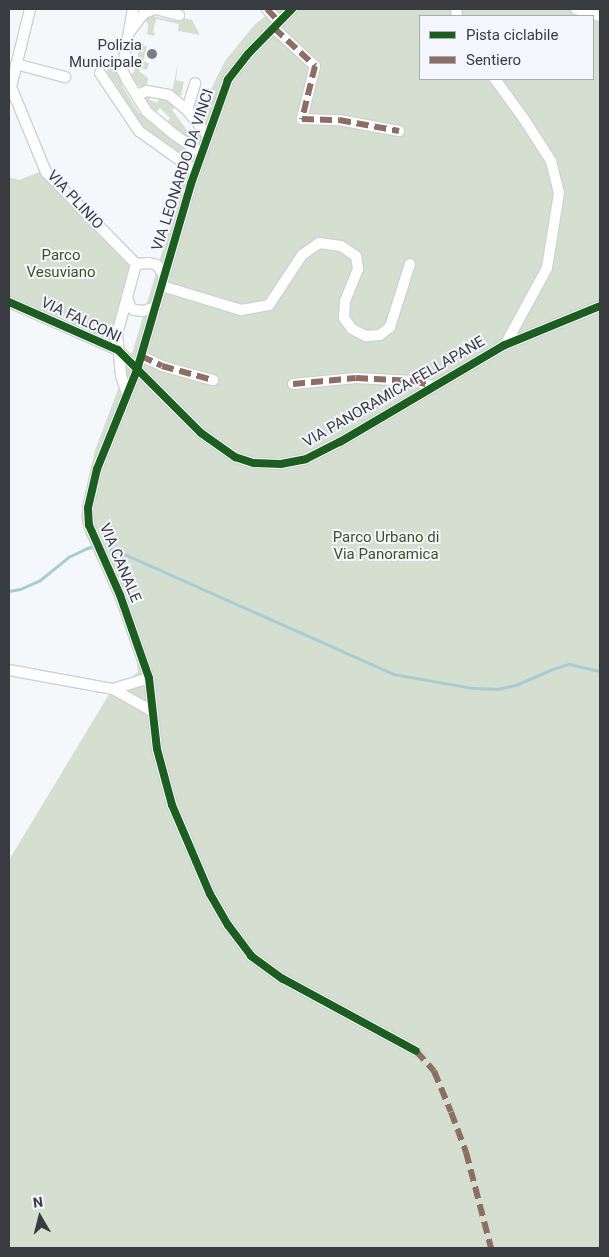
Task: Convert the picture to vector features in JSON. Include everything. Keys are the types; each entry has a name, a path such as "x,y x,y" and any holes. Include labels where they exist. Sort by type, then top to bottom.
{"street":[{"name":"VIA PLINIO","path":"30,9 11,87 46,172 136,264"},
{"path":"133,9 122,70 146,110 175,136 201,153"},
{"path":"127,35 144,13 155,9 179,15"},
{"path":"267,9 276,25 315,66 302,119 339,120 399,131"},
{"name":"VIA LEONARDO DA VINCI","path":"163,280 195,171 228,80 292,9"},
{"path":"576,9 600,16"},
{"path":"16,64 66,77"},
{"path":"100,73 139,131 195,171"},
{"path":"496,80 524,119 550,161 559,192 547,268 504,345"},
{"path":"187,110 195,83"},
{"path":"137,95 147,91 159,91 169,95 187,110 207,135"},
{"path":"163,280 241,310 269,305 302,255 319,242 341,246 356,256 358,269 345,302 344,318 352,329 366,336 380,335 390,327 410,264"},
{"path":"127,297 130,307 134,310 143,312 153,308 163,280 157,265 149,263 136,264 127,297 121,319 118,334 118,350 127,394"},
{"name":"VIA FALCONI","path":"9,302 118,350 137,370"},
{"name":"VIA PANORAMICA FELLAPANE","path":"137,370 215,444 244,460 281,464 306,459 340,442 504,345 600,306"},
{"name":"VIA CANALE","path":"153,308 137,370 97,469 88,508 89,525 120,595 149,678 158,750 172,804 210,894 228,925 252,956 283,979 416,1051"},
{"path":"121,319 130,315 137,316 148,325"},
{"path":"118,350 141,353 162,366 213,380"},
{"path":"293,384 356,378 414,381 433,386"},
{"path":"9,670 114,689 152,711"},
{"path":"114,689 149,678"}],"green space":[{"name":"Parco Urbano di Via Panoramica","path":"275,9 589,9 600,12 600,1248 9,1248 9,860 108,696 138,672 136,655 114,597 85,533 81,516 95,450 133,350 189,161 141,125 114,82 110,85 107,71 109,66 118,69 125,84 122,86 139,113 142,111 164,133 189,151 190,157 194,142 166,124 170,118 160,108 155,113 150,109 145,96 151,95 150,100 157,103 160,96 179,105 172,110 190,134 195,129 197,132 202,115 194,105 197,89 200,90 196,100 204,103 225,61 255,24"},
{"path":"149,15 176,21 177,17 192,20 200,35 178,31 179,24 156,19 154,36 147,34 148,25 145,19"},
{"path":"140,45 147,46 143,61 149,63 147,70 141,68 139,71 148,78 147,85 143,87 133,84 129,76 134,72"},
{"path":"178,62 176,80 184,82 181,96 172,92"},
{"name":"Parco Vesuviano","path":"42,171 133,264 112,341 9,297 9,177 19,180"}],"waterway":[{"path":"9,591 20,589 40,580 68,557 96,546"},
{"path":"102,546 115,550 393,674 472,688 498,689 518,684 569,664 600,671"}],"marked path":[{"path":"267,9 279,22"},
{"path":"274,28 315,66 302,119 339,120 399,131"},
{"path":"141,356 162,366 213,380"},
{"path":"293,384 356,378 414,381 433,386"},
{"path":"416,1051 434,1071 451,1112 466,1152 491,1248"}],"cycle path":[{"path":"292,9 248,54 228,80 191,184 137,370 97,469 88,508 89,525 120,595 149,678 157,749 172,805 210,894 228,925 251,956 283,979 416,1051"},
{"path":"9,302 118,350 201,433 235,457 254,463 281,464 306,459 340,442 505,345 600,306"}],"place":[{"name":"Polizia Municipale","path":"152,54"}]}
